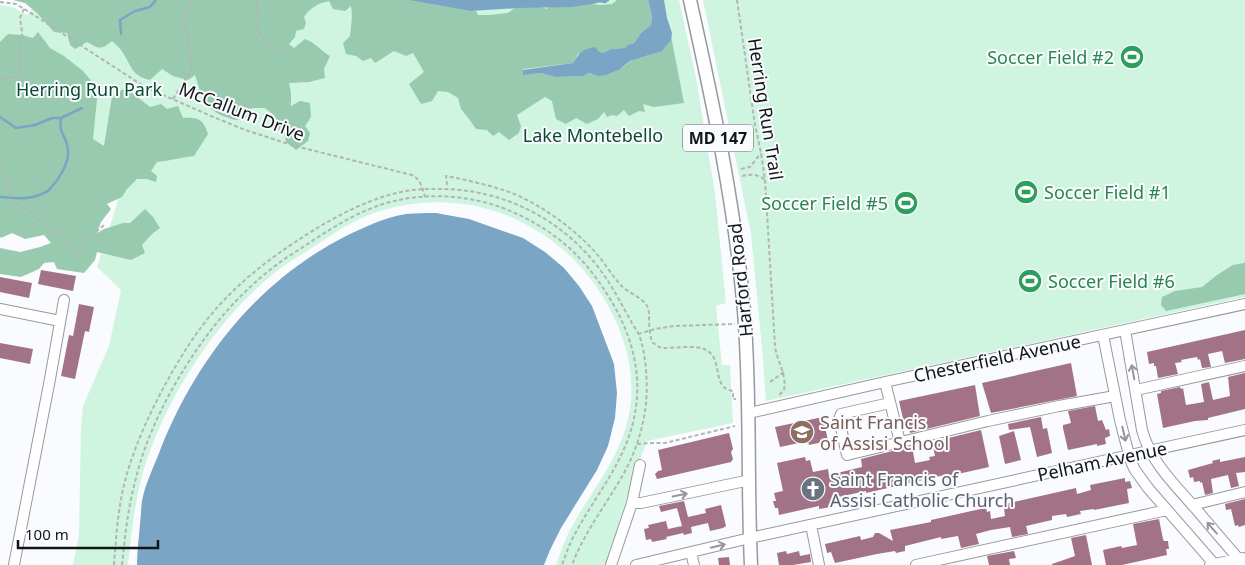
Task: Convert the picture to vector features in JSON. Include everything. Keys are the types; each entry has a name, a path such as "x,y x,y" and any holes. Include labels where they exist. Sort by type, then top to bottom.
{"main road":[{"name":"Harford Road","path":"690,0 705,67 732,209 740,268 745,324 749,413 751,565"}],"street":[{"path":"14,565 64,300"},
{"name":"Chesterfield Avenue","path":"749,413 1245,304"},
{"path":"0,309 60,321"},
{"path":"1125,330 1142,430 1150,451 1161,468 1192,505 1243,560"},
{"path":"1103,335 1129,456 1136,470 1148,488 1213,565 1243,560"},
{"path":"1136,390 1245,366"},
{"path":"885,382 900,442"},
{"path":"890,403 841,414 839,419 847,455 1050,408 1115,396"},
{"name":"Pelham Avenue","path":"636,565 750,538 1245,430"},
{"path":"611,565 632,503 640,465"},
{"path":"632,503 641,503 750,480"},
{"path":"1192,505 1245,492"},
{"path":"916,565 1167,510"},
{"path":"811,525 819,565"},
{"path":"691,552 694,565"}],"path":[{"path":"173,99 192,69 183,12 194,0"},
{"path":"256,0 256,25 264,41 290,55"},
{"name":"Herring Run Trail","path":"737,0 765,180 776,353 784,372"},
{"name":"McCallum Drive","path":"0,2 16,4 144,87 245,130 272,139 412,175 419,179 425,197"},
{"path":"0,80 17,77 20,71 19,47 22,38 20,18 24,9"},
{"path":"741,169 750,167 761,153"},
{"path":"0,169 4,175 6,187 12,200 48,228 70,240 69,248 77,252 84,242 104,225"},
{"path":"446,185 446,176 477,182 510,192 558,219 595,252 624,289 646,304 649,313 651,341 659,347 702,348 710,353 715,360 722,385 728,390 733,391 733,399"},
{"path":"742,176 760,176 765,180"},
{"path":"114,565 118,521 125,481 140,439 172,371 190,342 218,306 264,263 292,244 355,207 407,191 446,189 480,192 508,201 548,222 572,240 594,262 616,293 638,334 644,354 646,391 646,405 642,428 633,455 589,529 572,565"},
{"path":"122,565 132,494 148,441 180,376 200,344 222,316 250,287 280,262 336,226 374,207 408,198 447,195 479,200 504,208 534,222 562,241 588,267 609,295 620,316 630,343 636,366 637,390 631,431 612,474 575,534 562,565"},
{"path":"638,334 655,329 697,325 745,324"},
{"path":"770,382 784,372 784,390 778,396"},
{"path":"637,444 665,443 735,426"}],"green space":[{"path":"13,0 408,0 476,11 478,15 489,15 508,13 515,8 541,7 547,9 549,7 612,4 617,0 648,0 652,16 651,25 641,33 634,43 627,45 625,48 611,49 603,53 598,51 578,54 573,63 523,69 523,75 541,73 557,77 583,76 589,73 608,74 622,68 633,60 661,50 669,42 671,36 684,103 654,107 643,104 645,112 639,111 629,116 624,110 617,116 607,117 604,112 598,119 587,124 576,118 566,124 556,119 552,101 545,97 517,115 521,126 519,133 509,140 499,132 493,136 487,130 476,129 461,109 458,98 448,92 438,91 432,101 421,104 409,84 424,72 413,53 406,56 394,51 375,63 371,58 363,61 356,56 346,54 343,43 350,36 351,6 345,11 333,9 329,1 309,11 304,17 306,23 304,29 296,31 295,37 289,44 294,48 305,39 330,56 324,69 325,78 309,82 289,83 291,106 300,101 310,103 311,117 305,126 310,133 308,141 296,150 286,142 284,134 274,126 275,116 265,108 252,108 246,118 242,119 234,120 223,116 207,104 201,94 195,75 188,80 173,76 162,69 150,80 139,76 133,70 122,51 112,41 100,48 87,42 75,49 70,45 67,33 54,32 25,3"},
{"name":"Lake Montebello","path":"38,0 679,0 696,78 715,193 726,303 716,306 722,365 730,365 733,423 647,441 605,565 556,565 578,515 615,454 628,421 631,401 630,368 622,336 615,320 599,291 574,260 547,237 526,224 499,212 465,204 429,202 394,207 353,222 289,262 255,290 232,314 210,341 183,381 155,437 139,491 128,565 73,565 79,534 83,406 109,346 121,290 97,267 127,172 0,177 0,5 12,7 27,15"},
{"path":"703,0 1245,0 1245,297 766,401 751,234"},
{"name":"Herring Run Park","path":"38,32 50,48 83,71 98,89 93,139 104,146 112,96 119,94 121,90 127,89 150,107 161,104 167,109 178,106 183,118 200,120 206,129 208,134 194,156 157,162 151,171 157,176 156,182 147,179 137,179 122,197 107,204 111,209 101,222 97,233 123,223 130,223 145,209 160,228 142,245 145,253 131,260 97,252 95,260 84,273 57,269 54,262 44,263 39,269 21,277 0,274 0,248 20,252 51,243 44,235 25,239 12,233 1,238 0,236 0,42 8,34 33,38"},
{"path":"1245,262 1245,294 1166,311 1161,305 1162,297 1175,291 1202,287 1233,265"}],"water":[{"path":"408,0 609,0 573,7 470,11"},
{"path":"648,0 664,0 672,33 671,40 662,51 630,61 619,70 606,75 599,76 589,73 583,76 556,77 541,73 523,75 523,70 573,63 580,54 588,49 596,47 598,51 603,53 611,49 625,48 627,45 634,43 641,33 651,25 652,16"},
{"path":"414,213 436,213 469,219 523,238 545,252 564,268 592,306 614,364 617,393 615,418 608,446 597,470 561,528 544,565 137,565 142,501 150,474 176,415 193,383 212,353 234,325 285,275 315,254 346,236 390,217"}],"building":[{"path":"41,270 76,276 73,291 38,284"},
{"path":"0,277 32,283 29,298 0,292"},
{"path":"79,304 94,307 89,332 85,331 75,379 61,376 69,335 73,336"},
{"path":"1245,330 1245,359 1225,363 1222,351 1208,354 1211,367 1202,368 1200,359 1198,360 1197,357 1181,360 1182,362 1175,363 1178,374 1158,378 1156,366 1154,366 1154,363 1149,364 1147,352"},
{"path":"0,343 33,349 30,364 0,358"},
{"path":"1071,363 1077,396 991,413 982,383"},
{"path":"1245,373 1245,409 1208,418 1208,420 1163,428 1157,394 1161,393 1161,391 1180,387 1181,389 1183,388 1186,405 1204,402 1201,384 1209,382 1213,400 1230,396 1228,377"},
{"path":"975,385 980,416 910,433 908,421 905,422 903,419 899,401"},
{"path":"1095,406 1098,421 1102,420 1106,430 1109,429 1110,436 1105,438 1106,444 1068,450 1063,425 1071,423 1068,411"},
{"name":"Saint Francis of Assisi School","path":"823,417 828,441 809,445 808,441 780,447 775,427"},
{"path":"1041,417 1043,429 1047,428 1052,453 1037,457 1030,427 1009,430 1008,424"},
{"path":"981,430 989,467 834,498 835,503 830,504 831,507 819,509 819,506 779,515 778,508 775,508 773,501 776,501 774,493 783,491 777,463 805,457 806,461 810,460 813,472 828,469 829,475 862,467 861,459 912,446 915,463 930,460 929,457 935,456 932,442"},
{"path":"1014,431 1021,460 1005,464 999,436"},
{"path":"729,433 733,449 731,452 733,459 731,462 657,479 655,474 662,470 658,450"},
{"path":"1245,457 1245,472 1236,473 1239,486 1231,488 1228,475 1211,479 1213,493 1205,495 1202,482 1194,482 1193,477 1190,478 1188,470 1213,463 1212,461 1220,459 1220,462"},
{"path":"1125,478 1125,482 1130,481 1132,488 1127,489 1129,503 1080,511 1081,514 1067,517 1066,514 1052,516 1052,520 1026,526 1028,534 1012,537 1010,527 991,530 976,534 979,544 961,548 958,536 941,539 941,537 905,546 905,551 877,554 835,563 831,552 827,553 825,544 860,536 861,540 873,537 875,533 879,533 893,541 890,530 986,508 987,512 990,511 991,519 1005,516 1005,504 1076,488 1077,494 1091,490 1090,485"},
{"path":"1245,499 1245,525 1235,526 1231,509 1226,510 1225,504"},
{"path":"684,501 688,517 706,513 705,509 721,505 726,526 710,531 708,523 691,527 692,533 684,535 683,533 652,542 651,539 646,540 644,529 649,528 648,525 666,521 668,529 682,526 677,508 661,512 659,506"},
{"path":"1159,519 1163,539 1168,541 1169,549 1166,549 1167,555 1122,565 1106,565 1103,550 1137,545 1133,524"},
{"path":"1086,535 1092,565 1052,565 1075,556 1071,538"},
{"path":"786,551 787,554 799,551 800,556 810,554 811,562 779,565 777,553"},
{"path":"1014,551 1016,558 1009,559 1010,565 989,565 987,556"},
{"path":"729,557 730,565 719,565 718,558"}],"waterway":[{"path":"121,34 120,20 135,11 150,7 156,0"},
{"path":"600,1 605,2 608,0"},
{"path":"0,117 16,128 35,125 52,118 61,118 82,108"},
{"path":"0,197 34,197 48,191 56,182 65,167 68,156 68,146 60,124 61,118"}],"place":[{"name":"Soccer Field #2","path":"1132,57"},
{"name":"Soccer Field #1","path":"1026,192"},
{"name":"Soccer Field #5","path":"906,203"},
{"name":"Soccer Field #6","path":"1030,281"},
{"name":"Saint Francis of Assisi School","path":"802,432"},
{"name":"Saint Francis of Assisi Catholic Church","path":"813,489"}]}
